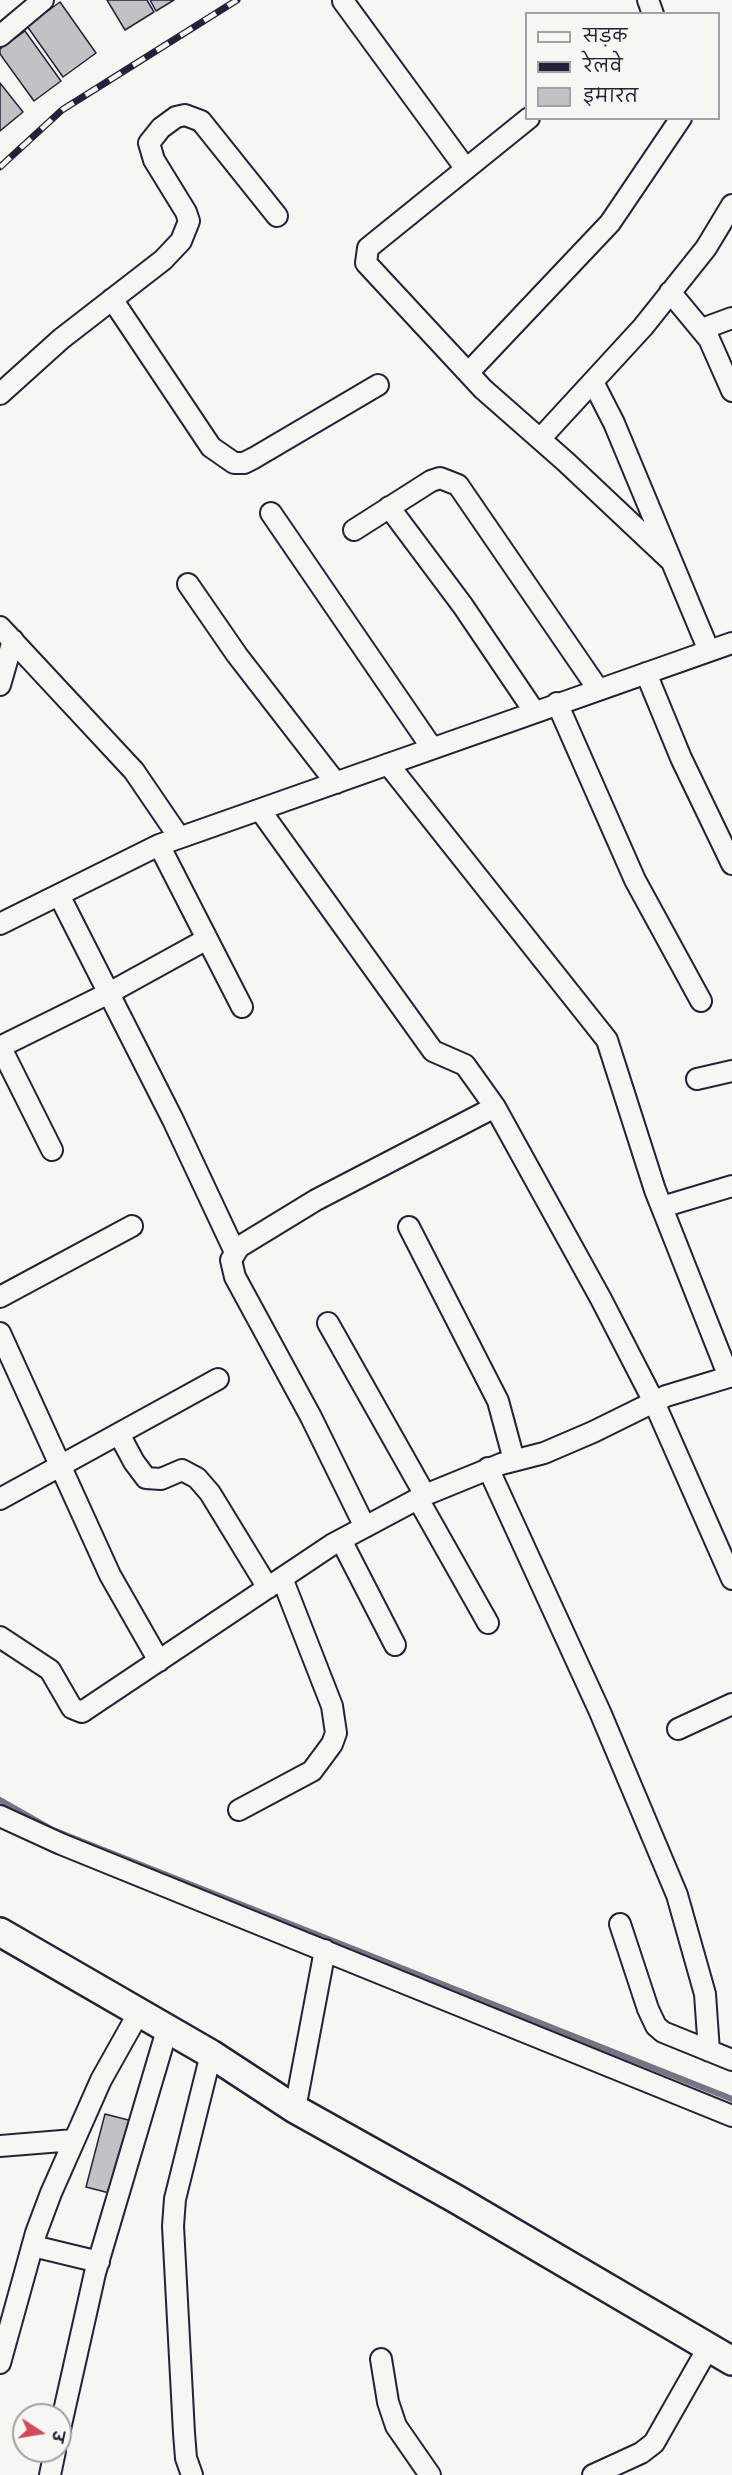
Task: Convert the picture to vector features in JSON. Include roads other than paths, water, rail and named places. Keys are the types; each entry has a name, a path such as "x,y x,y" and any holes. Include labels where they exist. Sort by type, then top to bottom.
{"street":[{"path":"343,1 466,169"},
{"path":"0,36 36,2"},
{"path":"0,394 61,339 163,260 182,241 189,221 186,212 150,152 149,143 154,135 176,117 184,115 201,122 277,216"},
{"path":"527,120 368,248 365,255 366,263 468,373 669,559"},
{"path":"468,373 610,223 680,120"},
{"path":"540,439 593,382 670,292 706,248 732,205"},
{"path":"670,292 702,329 732,392"},
{"path":"112,300 211,447 234,463 244,463 254,458 378,385"},
{"path":"702,329 732,318"},
{"path":"593,382 614,423 709,651"},
{"path":"354,530 431,481 440,478 458,485 598,689"},
{"path":"389,507 463,606 534,711"},
{"path":"271,513 432,748"},
{"path":"188,584 237,655 336,783"},
{"path":"0,685 6,633"},
{"path":"6,633 134,771 179,837"},
{"path":"0,924 179,837 732,643"},
{"path":"646,673 681,758 732,864"},
{"path":"557,703 635,880 701,1001"},
{"path":"0,1637 50,1670 72,1708 78,1712 91,1708 341,1540 421,1497 488,1468 554,1449 654,1402 731,1377 662,1208 626,1106 607,1040 388,764"},
{"path":"260,810 433,1051 465,1065 495,1107 601,1299 724,1540 732,1579"},
{"path":"159,845 242,1007"},
{"path":"59,895 173,1120 235,1252"},
{"path":"52,1150 0,1046 109,993 207,939"},
{"path":"697,1079 732,1071"},
{"path":"365,1527 311,1417 234,1277 231,1268 235,1252 239,1246 316,1200 495,1107"},
{"path":"662,1208 732,1186"},
{"path":"0,1297 132,1226"},
{"path":"408,1227 498,1401 514,1460"},
{"path":"328,1323 488,1623"},
{"path":"0,1333 110,1575 159,1661"},
{"path":"0,1499 218,1379"},
{"path":"119,1434 134,1462 146,1478 161,1479 182,1470 197,1478 210,1493 275,1583 332,1706 336,1733 332,1744 312,1771 239,1810"},
{"path":"488,1468 600,1712 677,1895 705,1994 709,2051"},
{"path":"341,1540 395,1645"},
{"path":"678,1729 732,1704"},
{"path":"0,1816 61,1844 732,2116"},
{"path":"620,1924 648,2009 656,2026 663,2032 732,2060"},
{"path":"0,1932 138,2014 211,2054 295,2109 518,2235 732,2361"},
{"path":"295,2109 325,1950"},
{"path":"0,2363 33,2246 51,2193 101,2080 138,2014"},
{"path":"66,2403 99,2262 167,2030"},
{"path":"192,2475 186,2458 184,2433 173,2226 175,2199 211,2054"},
{"path":"0,2146 74,2140"},
{"path":"33,2246 99,2262"},
{"path":"593,2475 641,2453 654,2443 708,2348"},
{"path":"381,2359 388,2402 396,2426 430,2475"}],"waterway":[{"path":"0,1800 53,1830 732,2099"}],"railway":[{"path":"0,167 62,110 237,0"}]}
